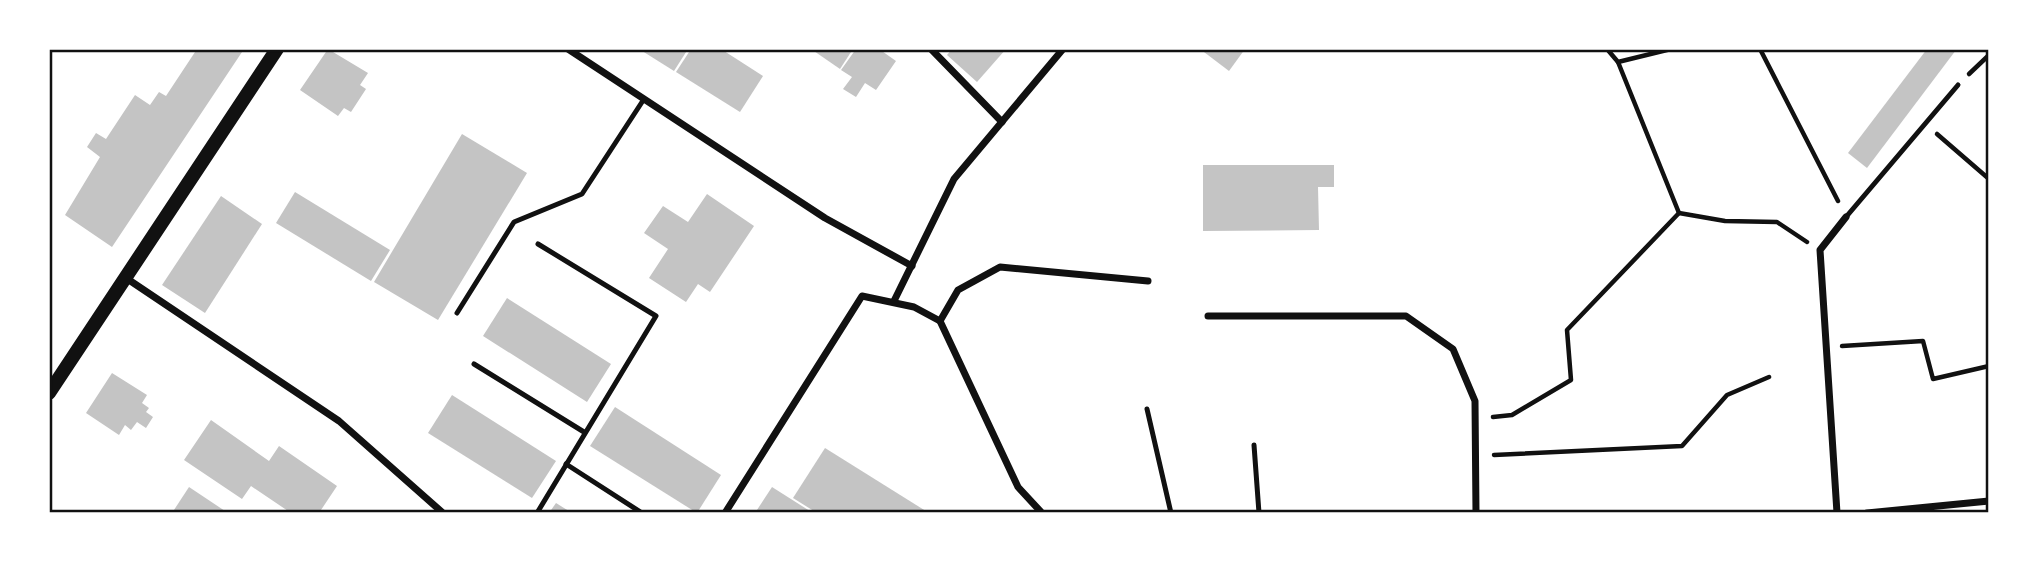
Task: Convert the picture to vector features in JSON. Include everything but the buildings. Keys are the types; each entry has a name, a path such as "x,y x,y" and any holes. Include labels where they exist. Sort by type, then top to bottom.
{"main road":[{"path":"49,393 277,49"}],"street":[{"path":"568,49 825,218 912,265"},
{"path":"931,49 1002,122"},
{"path":"894,301 954,180 1063,49"},
{"path":"1837,513 1820,250 1846,217"},
{"path":"940,321 958,290 1000,267 1148,281"},
{"path":"126,278 339,421 443,513"},
{"path":"725,513 862,296 894,301 940,321 1018,487 1042,513"},
{"path":"1208,316 1406,316 1453,349 1475,401 1476,513"},
{"path":"1867,513 1944,509 1989,501"}],"lane":[{"path":"1846,217 1958,85"},
{"path":"457,313 514,222 582,194 644,99"},
{"path":"537,513 656,316 538,244"},
{"path":"474,365 584,432"},
{"path":"1147,409 1171,513"},
{"path":"1254,445 1259,513"},
{"path":"566,464 642,513"}],"path":[{"path":"1607,49 1618,62 1679,213"},
{"path":"1618,62 1671,49"},
{"path":"1760,49 1846,217"},
{"path":"1958,85 1989,55"},
{"path":"1925,123 1989,179"},
{"path":"1679,213 1726,221 1777,222 1820,250"},
{"path":"1475,419 1512,415 1571,380 1567,330 1679,213"},
{"path":"1826,347 1923,341 1933,379 1989,366"},
{"path":"1475,455 1682,446 1727,395 1769,377"}]}
